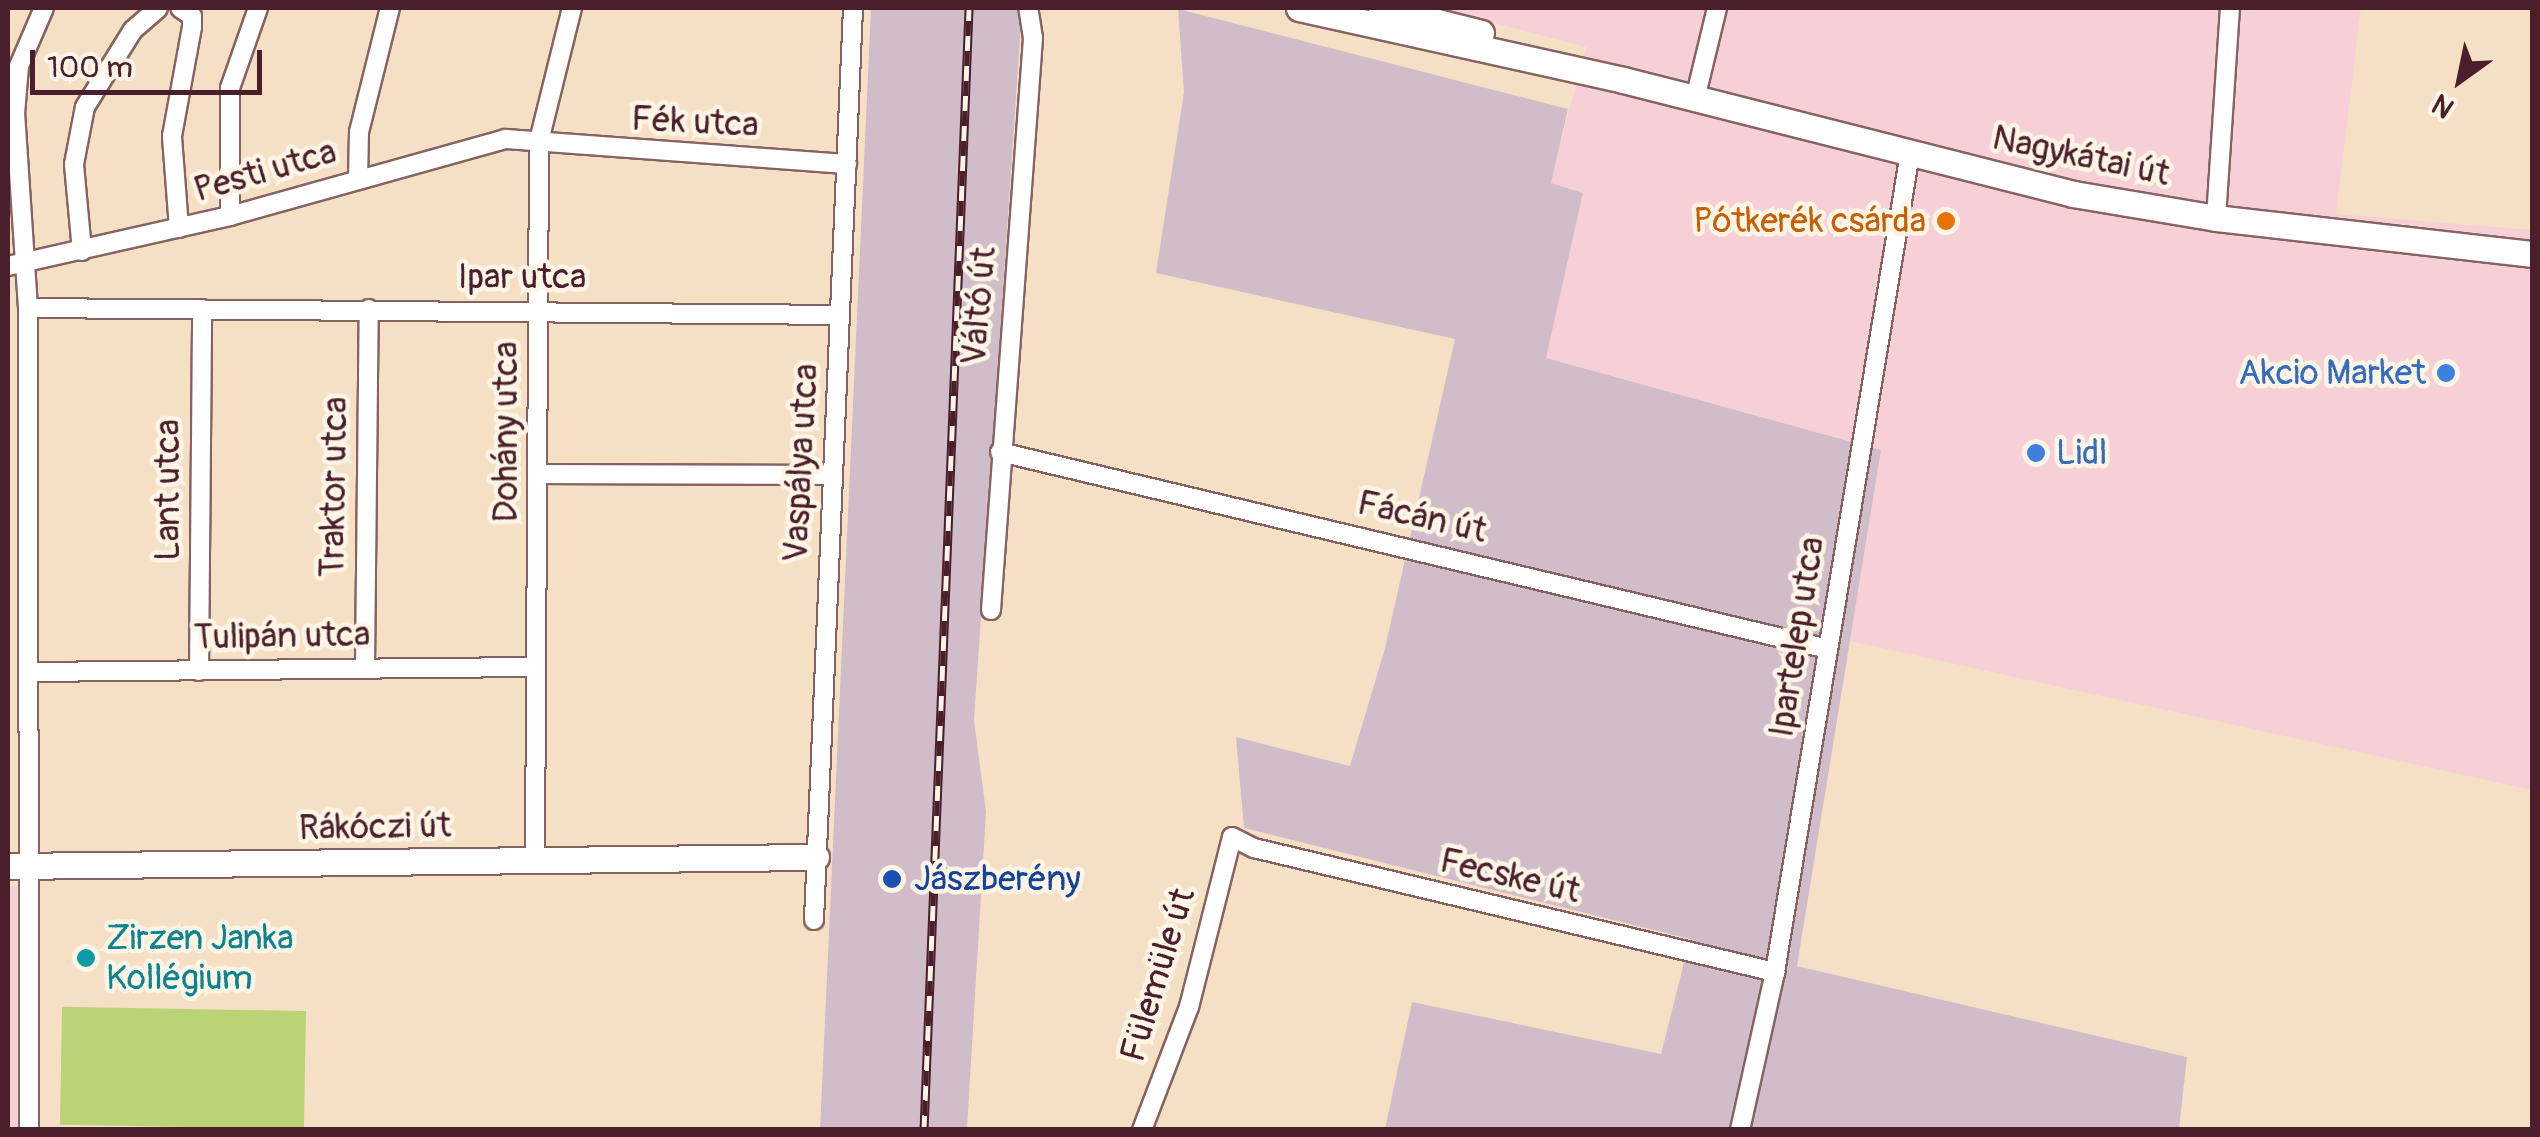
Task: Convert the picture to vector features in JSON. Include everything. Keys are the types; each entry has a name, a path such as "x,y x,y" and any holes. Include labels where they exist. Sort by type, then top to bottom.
{"street":[{"path":"28,1130 18,866 29,672 28,308 16,264 15,114 19,66 44,8"},
{"path":"82,250 74,164 85,108 134,30 158,8"},
{"path":"179,228 172,136 192,27 192,16 180,8"},
{"path":"230,216 230,88 258,8"},
{"path":"358,179 359,132 390,8"},
{"name":"Dohány utca","path":"536,860 539,141 572,8"},
{"name":"Vaspálya utca","path":"814,920 853,8"},
{"name":"Váltó út","path":"991,610 1034,38 1028,8"},
{"name":"Nagykátai út","path":"1303,8 1623,80 2073,194 2216,218 2532,254"},
{"name":"Nagykátai út","path":"1380,8 1427,17 1623,80"},
{"path":"1402,8 1427,17"},
{"path":"1695,99 1717,8"},
{"path":"2216,218 2230,8"},
{"name":"Pesti utca","path":"16,264 230,216 504,139 539,141"},
{"name":"Fék utca","path":"539,141 847,164"},
{"name":"Ipartelep utca","path":"1740,1130 1775,972 1910,153"},
{"name":"Ipar utca","path":"28,308 537,309 840,315"},
{"name":"Lant utca","path":"200,671 202,309"},
{"name":"Traktor utca","path":"365,666 368,309"},
{"name":"Fácán út","path":"1000,452 1828,648"},
{"path":"540,474 834,475"},
{"path":"8,576 29,573"},
{"name":"Tulipán utca","path":"29,672 536,667"},
{"name":"Fecske út","path":"1232,837 1254,848 1775,972"},
{"name":"Fülemüle út","path":"1142,1130 1189,1007 1232,837"},
{"name":"Rákóczi út","path":"18,866 816,857"}],"shaded area":[{"path":"871,8 1022,8 974,720 986,812 967,1129 820,1130"},
{"path":"1438,8 2361,8 2336,214 2532,230 2532,790 1850,641 1881,450 1546,358 1583,194 1550,184 1586,47"},
{"path":"1178,9 1568,109 1551,183 1583,193 1546,358 1881,450 1797,966 2187,1057 2179,1129 1385,1129 1412,1002 1661,1054 1690,939 1244,828 1236,737 1350,766 1385,648 1455,339 1156,273 1184,92"},
{"path":"8,887 17,887 17,1129 8,1129"}],"green space":[{"path":"62,1007 306,1011 304,1129 60,1125"}],"railway":[{"path":"924,1130 969,8"}],"place":[{"name":"Pótkerék csárda","path":"1946,221"},
{"name":"Akcio Market","path":"2446,373"},
{"name":"Lidl","path":"2036,453"},
{"name":"Jászberény","path":"892,879"},
{"name":"Zirzen Janka Kollégium","path":"86,958"}]}
